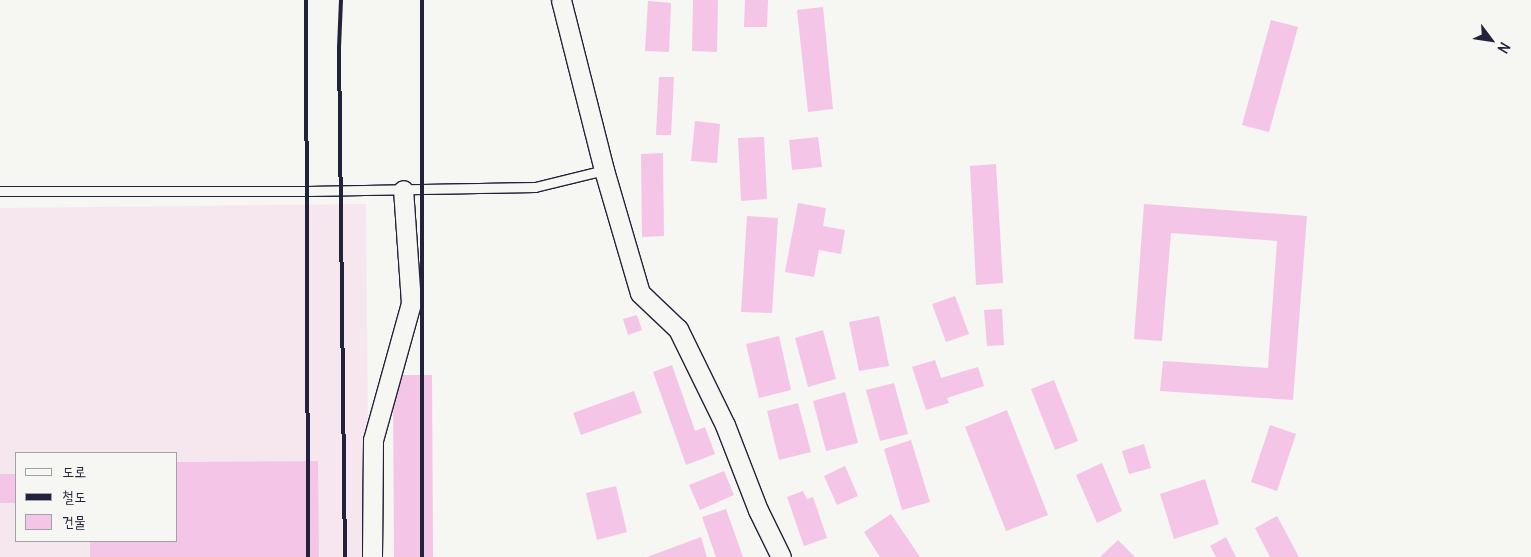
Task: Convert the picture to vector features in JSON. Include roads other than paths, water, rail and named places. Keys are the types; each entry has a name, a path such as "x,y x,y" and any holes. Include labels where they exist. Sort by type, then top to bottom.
{"street":[{"path":"562,0 604,170 640,293 678,329 725,425 758,510 782,557"},
{"path":"372,557 373,440 411,303 403,190"}],"lane":[{"path":"0,191 403,190 536,187 604,170"}],"railway":[{"path":"306,0 308,557"},
{"path":"341,0 339,47 345,557"},
{"path":"422,0 422,557"}]}
